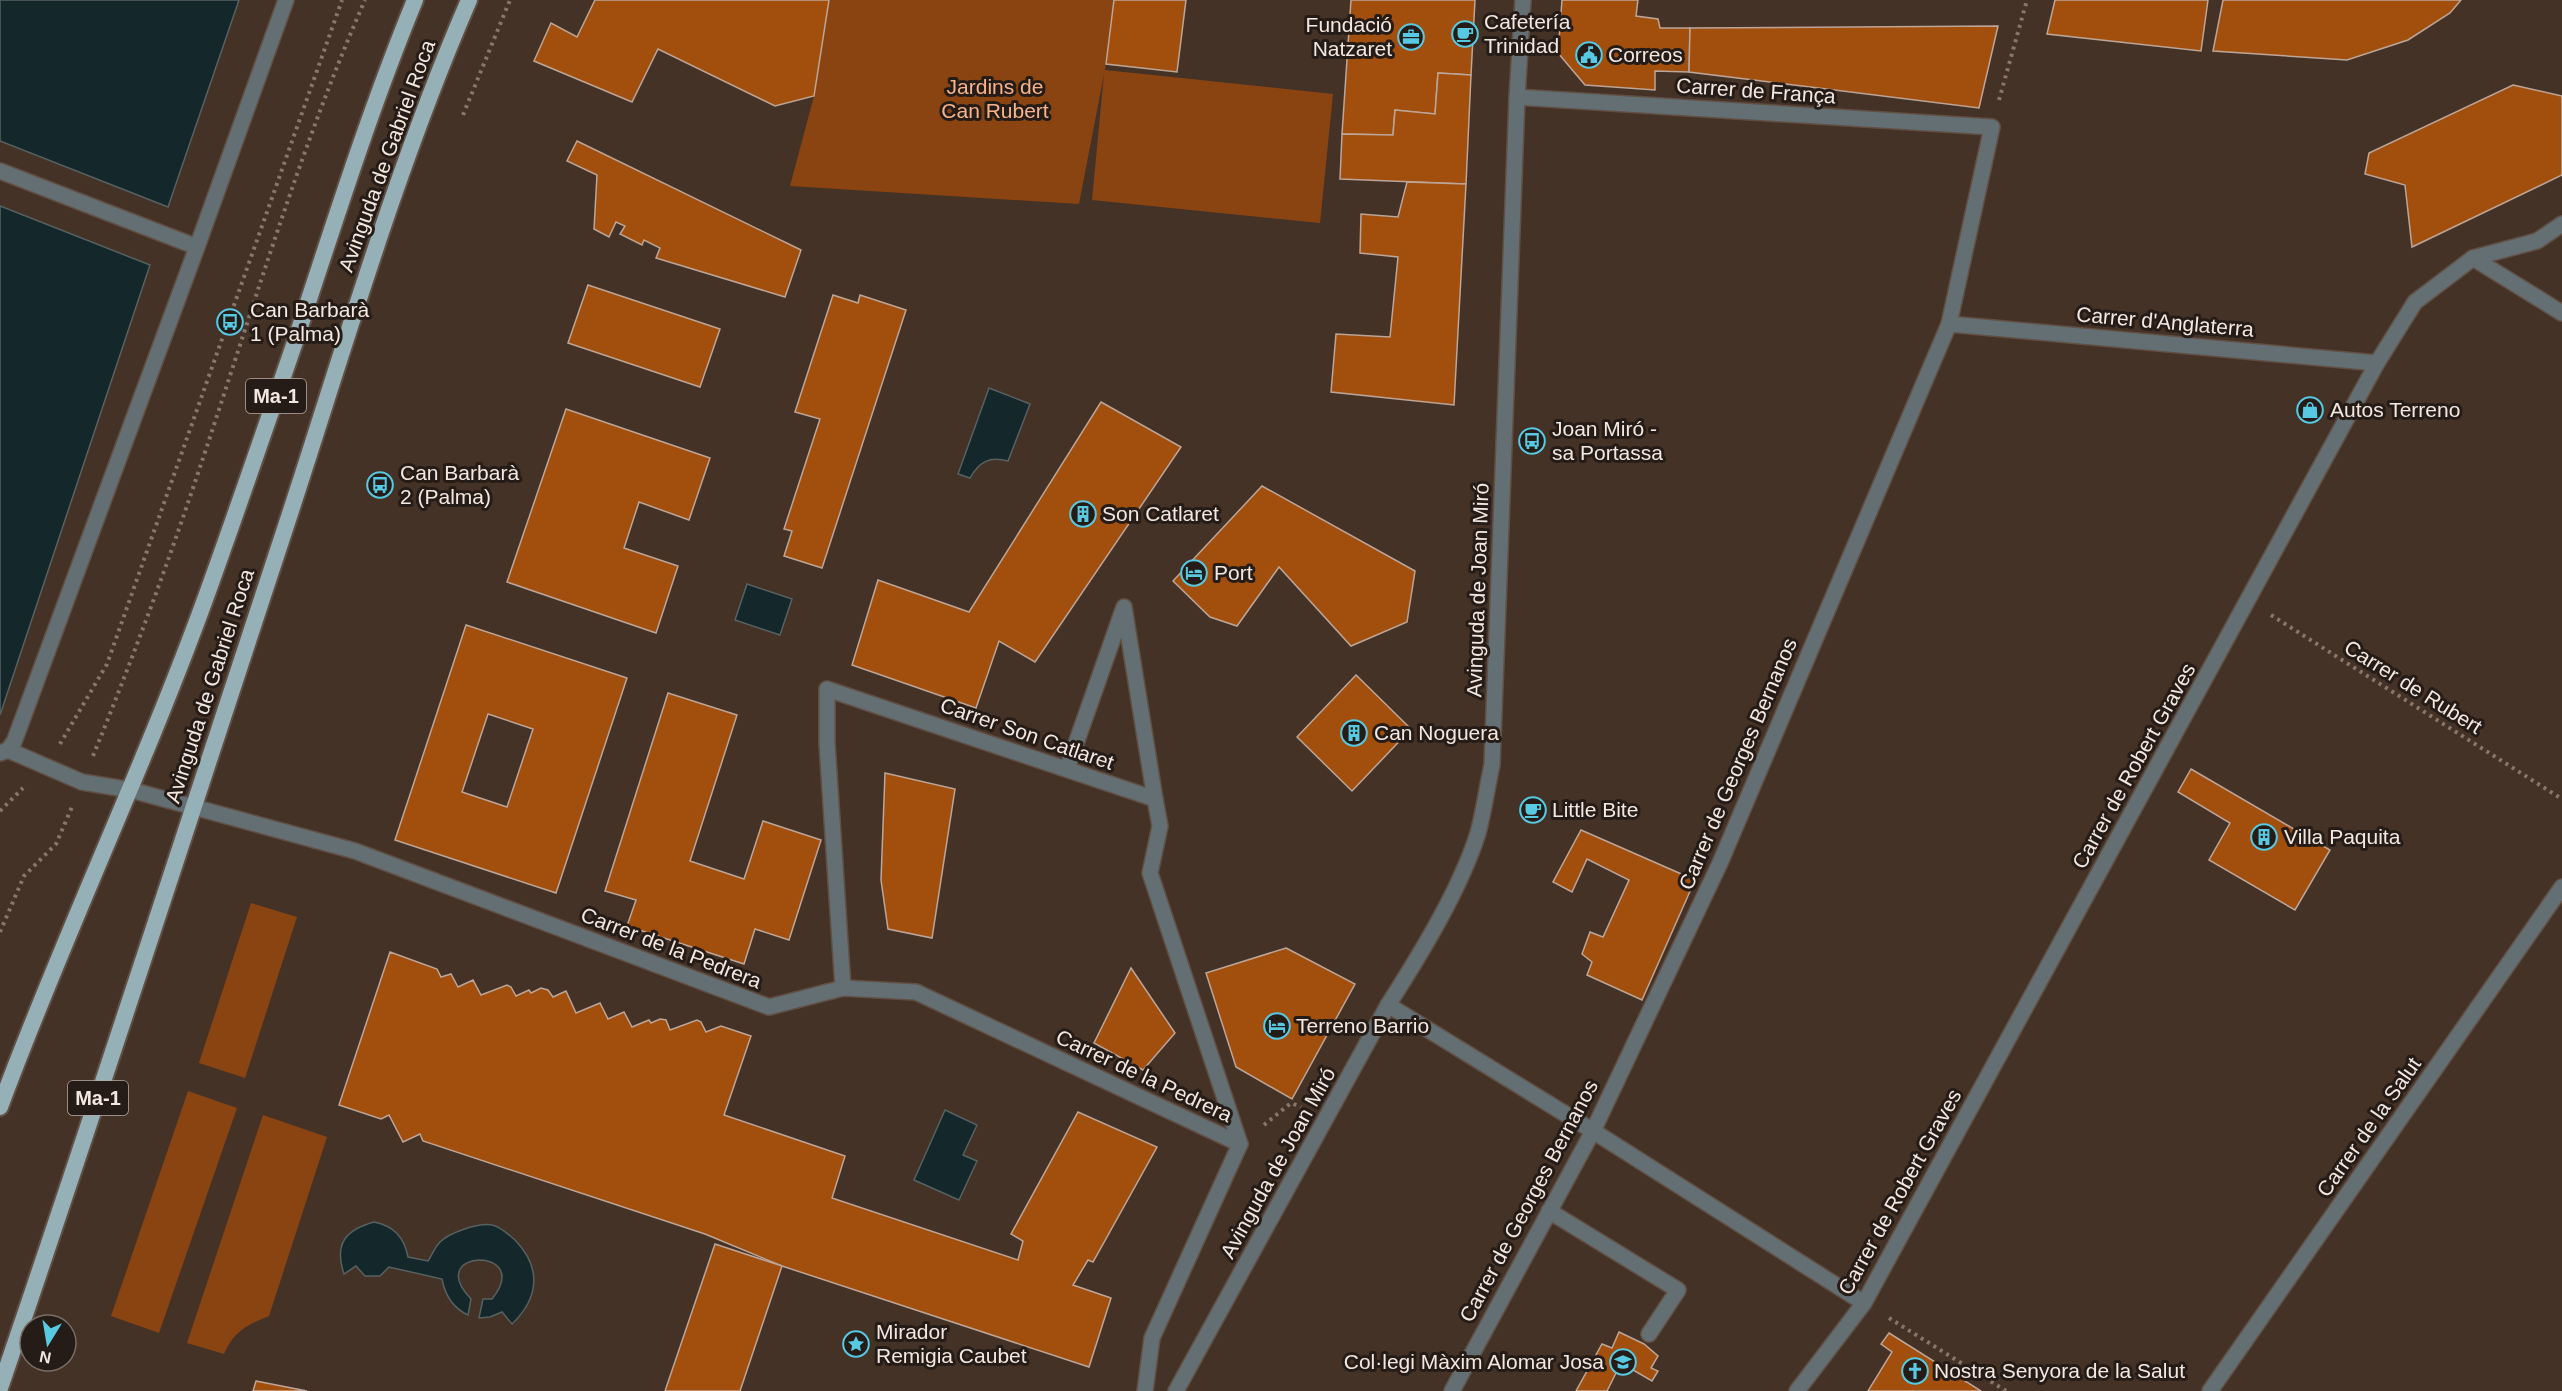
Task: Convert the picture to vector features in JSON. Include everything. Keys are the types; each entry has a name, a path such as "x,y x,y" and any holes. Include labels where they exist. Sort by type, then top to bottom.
{"highway":[{"name":"Avinguda de Gabriel Roca","path":"0,1107 29,1028 131,790 206,597 260,446 381,82 415,0"},
{"name":"Avinguda de Gabriel Roca","path":"0,1388 381,236 425,106 469,0"}],"street":[{"path":"4,752 14,742 286,0"},
{"name":"Avinguda de Joan Miró","path":"1177,1391 1388,1005 1420,955 1454,889 1477,833 1492,765 1517,97 1523,0"},
{"name":"Carrer de França","path":"1517,97 1992,127"},
{"name":"Carrer de Georges Bernanos","path":"1452,1391 1593,1131 1719,863 1949,324 1992,127"},
{"path":"0,171 197,247"},
{"name":"Carrer de Robert Graves","path":"1797,1391 1864,1303 2377,363 2415,302 2473,258 2537,241 2562,224"},
{"path":"2473,258 2562,313"},
{"name":"Carrer d'Anglaterra","path":"1949,324 2377,363"},
{"path":"1067,769 1124,607 1160,826 1150,873 1240,1144"},
{"name":"Carrer Son Catlaret","path":"843,988 827,743 827,689 1155,799"},
{"name":"Carrer de la Pedrera","path":"4,752 82,782 131,790 356,851 769,1007 843,988 916,992 1240,1144 1152,1338 1144,1391"},
{"name":"Carrer de la Salut","path":"2210,1391 2562,887"},
{"path":"1388,1005 1593,1131 1864,1303"},
{"path":"1549,1211 1678,1290 1648,1334"}],"path":[{"path":"107,664 342,0"},
{"path":"0,932 24,876 56,844 132,660 195,482 322,105 365,0"},
{"path":"464,115 510,0"},
{"path":"1992,127 2027,0"},
{"name":"Carrer de Rubert","path":"2248,601 2562,799"},
{"path":"1240,1144 1291,1103 1326,1119"},
{"path":"1864,1303 2006,1391"}],"green space":[{"name":"Jardins de Can Rubert","path":"829,0 1114,0 1105,70 1333,94 1320,223 1092,200 1104,74 1079,204 790,186 814,96"},
{"path":"251,903 297,917 245,1078 199,1063"},
{"path":"188,1091 237,1108 159,1333 111,1316"},
{"path":"263,1115 327,1137 269,1316 254,1322 237,1334 224,1354 187,1343"}],"water":[{"path":"0,0 239,0 168,207 0,141"},
{"path":"0,206 150,265 0,715"},
{"path":"989,388 1030,404 1008,461 995,459 985,462 970,478 958,474"},
{"path":"747,584 792,599 780,635 735,620"},
{"path":"945,1110 977,1125 963,1155 977,1161 959,1200 914,1180"},
{"path":"374,1222 387,1226 401,1238 408,1257 428,1261 438,1244 450,1235 486,1224 498,1227 515,1240 530,1261 534,1283 528,1304 512,1324 502,1312 490,1317 479,1318 483,1299 492,1299 501,1282 500,1269 491,1262 479,1260 467,1263 460,1270 460,1282 471,1299 468,1315 450,1300 442,1279 389,1267 380,1276 365,1276 356,1266 344,1274 340,1254 344,1240 356,1229"}],"building":[{"path":"595,0 829,0 814,96 775,106 658,49 632,102 534,61 551,23 577,37"},
{"path":"1114,0 1186,0 1177,72 1106,64"},
{"name":"Fundació Natzaret","path":"1351,0 1475,0 1471,75 1438,73 1435,114 1395,110 1393,135 1342,134"},
{"path":"1562,0 1638,0 1636,16 1658,19 1660,28 1690,28 1689,72 1655,71 1655,90 1585,85 1558,53"},
{"path":"2055,0 2208,0 2201,51 2047,34"},
{"path":"2223,0 2461,0 2450,13 2408,40 2347,60 2213,51"},
{"path":"1998,26 1979,108 1689,72 1690,28"},
{"path":"1438,73 1471,75 1466,184 1340,179 1342,134 1393,135 1395,110 1435,114"},
{"path":"2513,85 2562,96 2562,175 2412,247 2405,185 2365,174 2369,153"},
{"path":"577,141 801,250 785,297 656,258 660,248 644,240 642,245 620,234 625,226 616,222 609,237 594,229 597,175 567,161"},
{"path":"1407,182 1466,184 1454,405 1331,392 1336,334 1390,337 1398,257 1360,253 1361,214 1398,217"},
{"path":"588,285 720,329 700,387 568,343"},
{"path":"833,295 858,303 860,295 906,310 822,568 784,556 792,531 784,529 820,419 795,412"},
{"name":"Son Catlaret","path":"1101,402 1181,447 1035,662 999,641 976,708 852,665 878,580 969,612"},
{"path":"566,409 710,458 689,520 639,502 624,548 678,566 656,633 507,582"},
{"path":"1262,486 1415,571 1407,622 1351,646 1279,567 1237,626 1210,617 1173,581"},
{"path":"466,625 627,678 556,893 395,840","holes":["488,714 533,729 507,807 462,792"]},
{"name":"Can Noguera","path":"1356,675 1411,729 1352,791 1297,737"},
{"path":"668,693 737,715 690,861 744,879 763,821 821,840 789,940 755,929 744,964 627,926 636,900 605,891"},
{"name":"Villa Paquita","path":"2191,769 2330,850 2295,910 2209,860 2230,823 2178,792"},
{"path":"885,773 955,789 932,938 888,929 881,880"},
{"path":"1581,830 1695,880 1642,1000 1587,975 1592,962 1582,954 1590,932 1603,937 1629,880 1587,859 1572,892 1553,882"},
{"name":"Terreno Barrio","path":"1286,948 1355,984 1292,1099 1236,1067 1206,973"},
{"path":"390,952 437,969 441,977 451,974 458,987 473,980 481,995 507,985 511,987 516,996 541,988 548,990 553,997 566,991 576,1013 600,1003 608,1019 624,1012 632,1027 649,1020 651,1023 660,1019 666,1020 670,1030 697,1020 701,1022 706,1032 721,1026 751,1036 724,1115 845,1156 832,1198 1018,1260 1023,1241 1011,1234 1078,1112 1157,1147 1093,1262 1088,1260 1073,1285 1111,1298 1089,1367 782,1266 705,1234 423,1141 420,1134 403,1142 389,1115 381,1119 339,1105"},
{"path":"1131,968 1175,1033 1143,1070 1094,1043"},
{"path":"715,1244 782,1266 740,1391 665,1391"},
{"name":"Col·legi Màxim Alomar Josa","path":"1619,1332 1644,1344 1658,1356 1651,1368 1658,1371 1652,1381 1621,1363 1607,1391 1576,1391 1602,1344 1612,1348"},
{"name":"Nostra Senyora de la Salut","path":"1889,1333 1981,1391 1868,1391 1892,1352 1881,1344"},
{"path":"256,1381 307,1391 253,1391"}],"place":[{"name":"Cafetería Trinidad","path":"1465,34"},
{"name":"Fundació Natzaret","path":"1411,37"},
{"name":"Correos","path":"1589,55"},
{"name":"Can Barbarà 1 (Palma)","path":"230,322"},
{"name":"Autos Terreno","path":"2310,410"},
{"name":"Joan Miró - sa Portassa","path":"1532,441"},
{"name":"Can Barbarà 2 (Palma)","path":"380,485"},
{"name":"Son Catlaret","path":"1083,514"},
{"name":"Port","path":"1194,573"},
{"name":"Can Noguera","path":"1354,733"},
{"name":"Little Bite","path":"1533,810"},
{"name":"Villa Paquita","path":"2264,837"},
{"name":"Terreno Barrio","path":"1277,1026"},
{"name":"Mirador Remigia Caubet","path":"856,1344"},
{"name":"Col·legi Màxim Alomar Josa","path":"1623,1362"},
{"name":"Nostra Senyora de la Salut","path":"1915,1371"}]}
